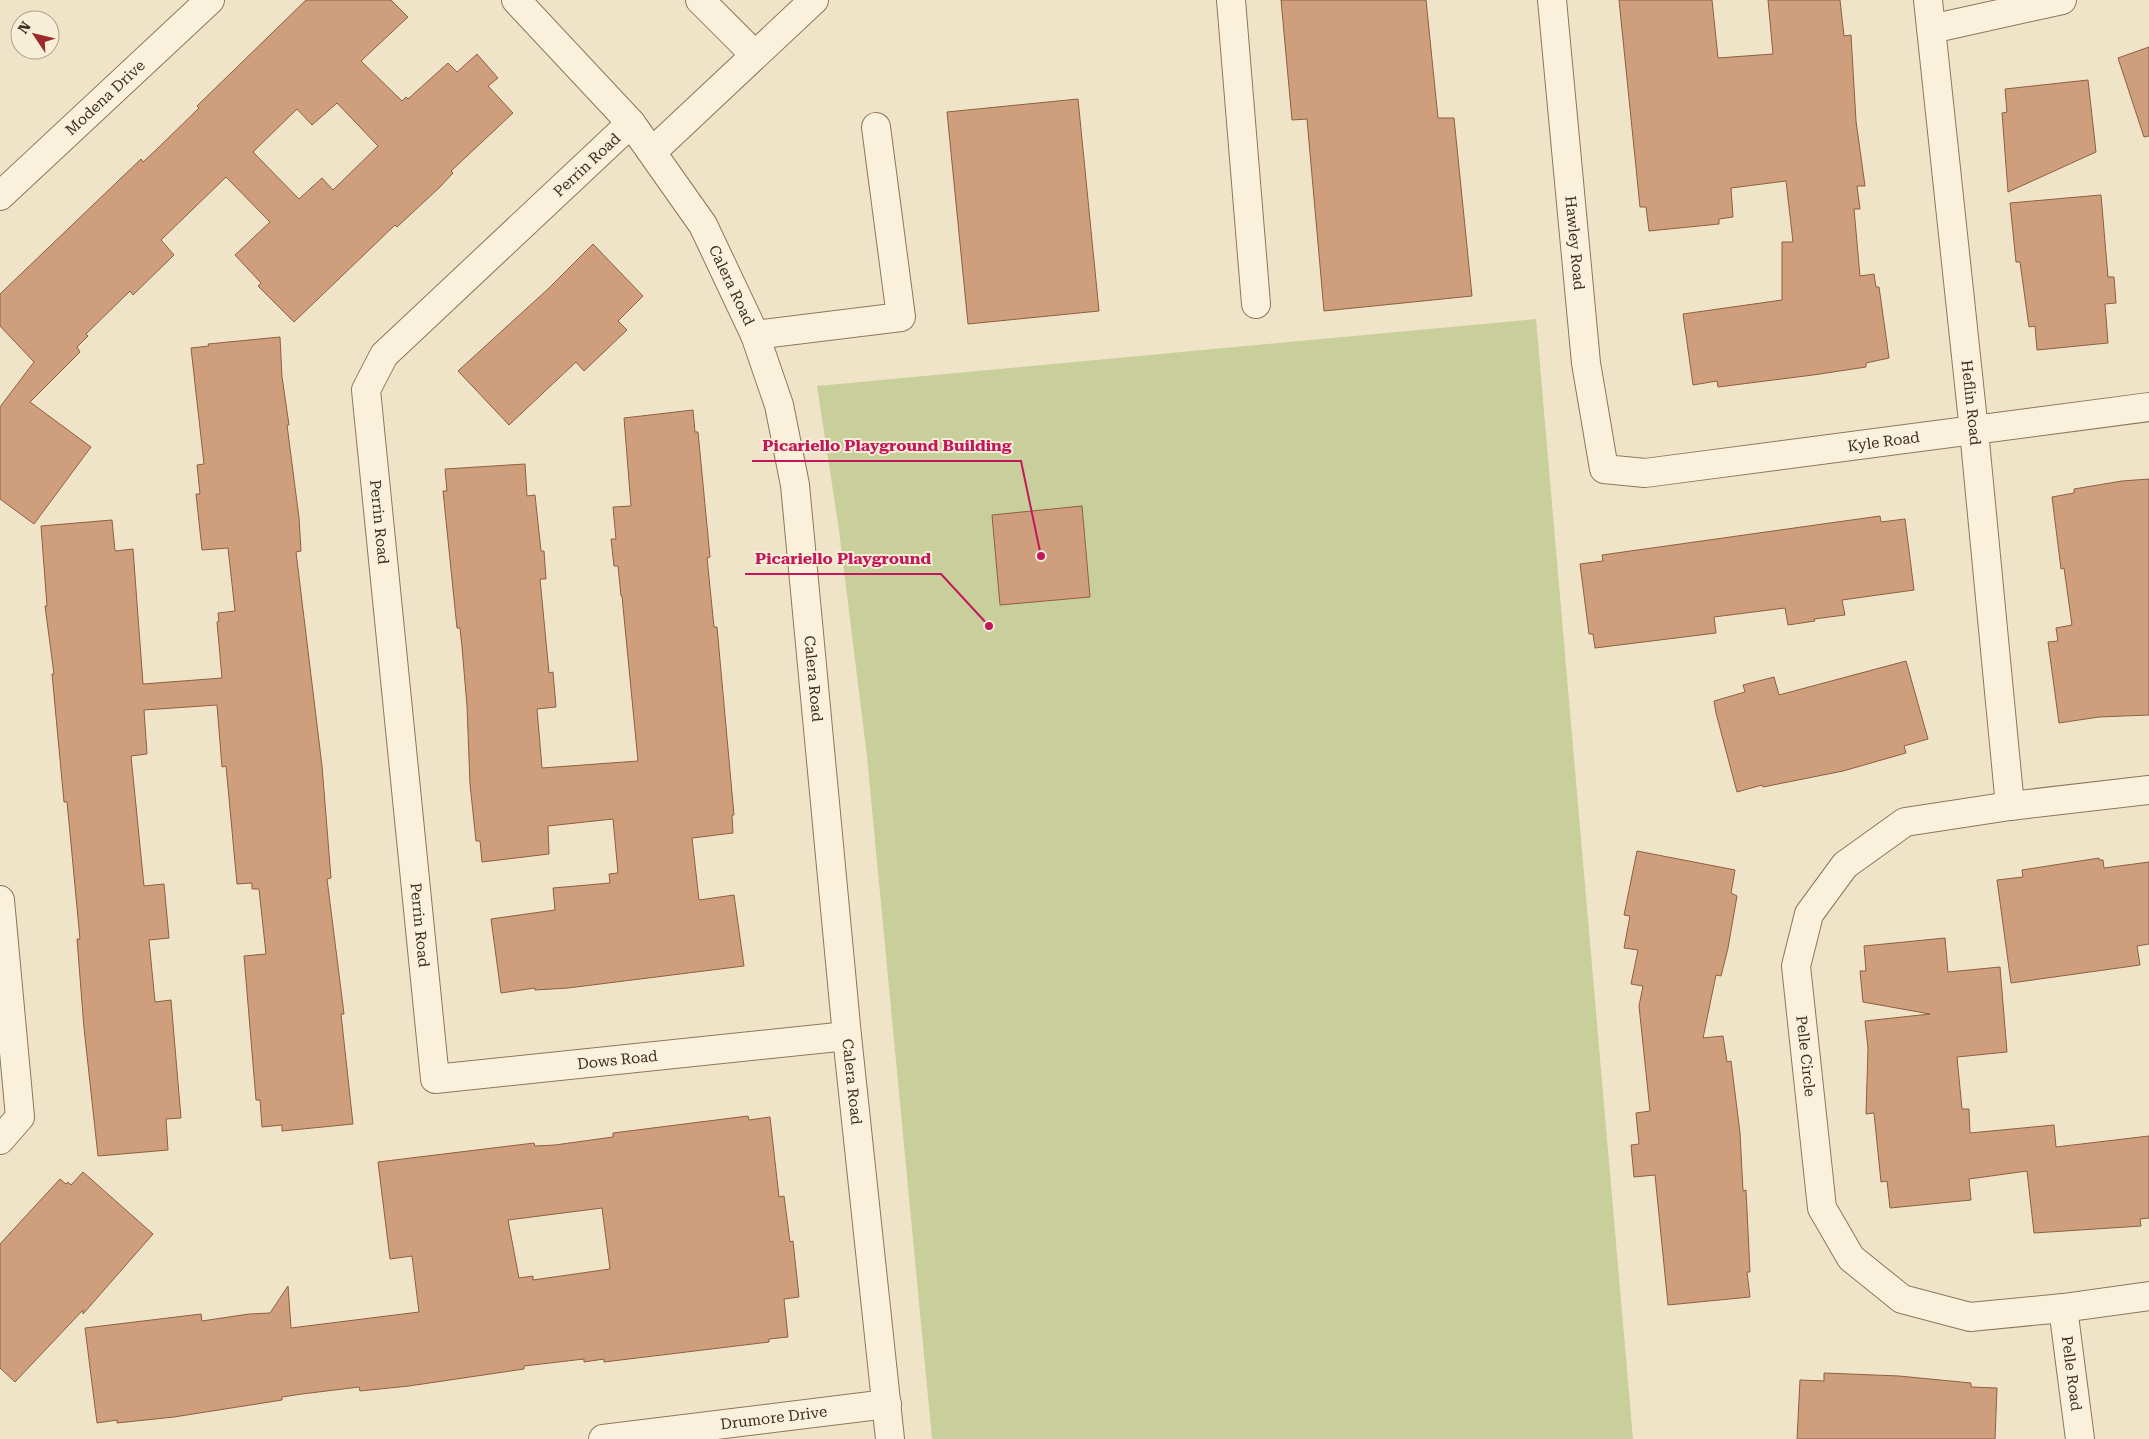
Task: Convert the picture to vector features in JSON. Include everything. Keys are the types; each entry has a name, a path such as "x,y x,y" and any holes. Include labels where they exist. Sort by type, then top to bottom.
{"street":[{"name":"Modena Drive","path":"0,196 210,0"},
{"name":"Calera Road","path":"516,0 631,123 703,225 755,335 779,405 795,485 847,1036 890,1439"},
{"path":"700,0 755,55"},
{"path":"652,152 814,0"},
{"path":"1232,0 1256,304"},
{"name":"Hawley Road","path":"1552,0 1586,363 1604,469 1619,470"},
{"name":"Heflin Road","path":"1928,0 1974,431 2010,806"},
{"path":"1931,29 2062,0"},
{"name":"Perrin Road","path":"430,1030 366,390 384,355 631,123"},
{"path":"755,335 901,317 876,127"},
{"name":"Kyle Road","path":"1619,470 1645,473 2149,407"},
{"name":"Pelle Circle","path":"2149,790 2010,806 1905,822 1845,865 1809,914 1796,966 1822,1208 1851,1258 1902,1299 1970,1317 2064,1308 2149,1296"},
{"path":"0,900 20,1116 0,1140"},
{"name":"Dows Road","path":"430,1030 435,1079 847,1036"},
{"name":"Pelle Road","path":"2064,1308 2080,1439"},
{"name":"Drumore Drive","path":"603,1439 886,1404"}],"green space":[{"path":"1536,319 1633,1439 932,1439 867,757 839,530 817,386"}],"building":[{"path":"306,0 391,0 408,17 361,61 402,101 406,97 408,99 448,63 457,72 477,54 498,78 488,86 513,113 451,171 453,173 440,187 397,227 395,225 294,322 258,286 261,283 235,255 270,222 226,177 161,240 174,255 133,295 130,291 86,334 88,336 77,347 80,352 30,402 91,447 34,524 0,499 0,407 34,362 0,326 0,294 141,159 143,162 158,148 199,108 197,106","holes":["337,103 378,146 333,190 322,178 299,199 253,152 297,109 312,125"]},
{"path":"1281,0 1426,0 1438,118 1454,118 1472,296 1324,311 1307,119 1292,120"},
{"path":"1619,0 1712,0 1718,58 1773,54 1768,0 1840,0 1844,36 1851,35 1856,121 1865,186 1857,186 1860,209 1854,209 1860,276 1874,274 1876,287 1879,287 1889,358 1866,363 1866,367 1813,375 1718,387 1717,381 1693,385 1683,314 1782,300 1782,242 1793,242 1786,181 1731,188 1733,217 1719,219 1719,224 1649,231 1646,207 1640,207"},
{"path":"2149,47 2149,136 2144,137 2118,58"},
{"path":"2088,80 2096,152 2008,192 2002,113 2007,112 2005,89"},
{"path":"1078,99 1099,311 968,324 947,112"},
{"path":"2101,195 2108,277 2114,277 2116,303 2105,304 2108,343 2037,350 2035,326 2029,327 2020,262 2016,262 2010,203"},
{"path":"593,244 643,296 618,321 627,330 584,371 576,362 509,425 458,371 548,289"},
{"path":"280,337 282,377 289,425 287,425 299,518 301,551 296,552 322,766 331,878 327,879 344,1014 341,1014 353,1124 282,1131 282,1125 262,1127 260,1100 256,1100 244,956 266,954 259,889 252,889 252,883 237,884 226,766 222,767 217,705 144,710 147,754 131,756 144,886 164,884 169,938 149,940 155,1002 171,1000 181,1118 166,1119 168,1150 98,1156 84,1028 77,939 80,939 70,833 67,802 64,802 52,674 54,674 45,606 47,606 41,526 112,520 115,551 133,549 143,684 222,678 217,622 219,621 218,613 235,611 228,548 202,550 196,494 200,494 197,465 204,464 191,348 209,346 208,344"},
{"path":"693,410 695,432 698,432 710,557 707,558 714,627 717,627 734,815 732,815 733,833 692,838 699,900 734,895 744,966 568,988 535,990 535,988 501,993 491,919 555,910 553,888 610,883 609,874 618,873 613,819 548,826 549,854 482,862 480,841 476,841 470,784 467,706 462,647 460,628 457,628 443,491 447,491 445,469 525,464 527,496 535,495 541,551 544,551 546,579 540,579 549,673 553,672 556,707 537,709 542,768 638,761 622,596 618,566 614,566 611,539 616,539 613,507 631,506 624,418"},
{"path":"2149,479 2149,715 2099,717 2059,723 2048,642 2058,641 2056,628 2072,625 2064,568 2061,569 2052,497 2074,493 2074,489 2122,481"},
{"path":"1082,506 1090,597 1000,605 992,515"},
{"path":"1880,516 1881,522 1905,519 1914,590 1842,600 1845,615 1814,619 1815,621 1788,625 1785,608 1714,617 1716,633 1595,648 1593,634 1589,634 1580,564 1603,561 1602,555"},
{"path":"1906,661 1928,739 1904,746 1906,753 1843,771 1763,787 1762,785 1737,792 1714,701 1745,692 1743,685 1774,677 1779,695"},
{"path":"1637,851 1735,870 1731,893 1737,896 1728,948 1721,976 1716,975 1703,1038 1723,1036 1727,1062 1731,1061 1740,1133 1743,1191 1746,1190 1750,1272 1747,1272 1750,1297 1668,1305 1655,1175 1634,1177 1631,1145 1639,1144 1636,1113 1650,1111 1639,1006 1643,986 1631,984 1638,950 1624,948 1630,916 1624,915"},
{"path":"2099,858 2099,860 2103,860 2104,868 2149,862 2149,944 2137,946 2140,965 2011,983 1997,880 2023,877 2022,870"},
{"path":"1945,938 1948,972 2000,967 2007,1052 1957,1057 1962,1109 1969,1109 1970,1133 2054,1125 2056,1147 2149,1136 2149,1218 2140,1219 2141,1226 2034,1233 2027,1171 1969,1179 1971,1200 1890,1208 1887,1181 1881,1182 1874,1113 1866,1114 1868,1048 1865,1021 1930,1014 1863,1002 1860,971 1866,971 1864,946"},
{"path":"748,1116 749,1120 770,1117 779,1197 784,1196 790,1242 793,1241 799,1297 784,1299 788,1337 769,1339 769,1342 604,1362 604,1359 584,1362 584,1359 524,1366 524,1369 409,1386 360,1391 359,1387 282,1397 282,1400 174,1417 117,1423 117,1420 97,1423 85,1328 201,1314 202,1321 270,1313 288,1286 291,1328 419,1312 412,1256 390,1259 378,1162 534,1143 535,1146 555,1145 613,1137 613,1133","holes":["602,1208 610,1269 533,1280 533,1276 519,1278 508,1220"]},
{"path":"83,1172 153,1234 83,1314 83,1310 15,1382 0,1368 0,1244 60,1179 66,1184 68,1182 71,1185"},
{"path":"1824,1373 1899,1376 1971,1383 1971,1387 1997,1388 1995,1439 1797,1439 1800,1380 1824,1381"}],"place":[{"name":"Picariello Playground Building","path":"1041,556"},
{"name":"Picariello Playground","path":"989,626"}]}
